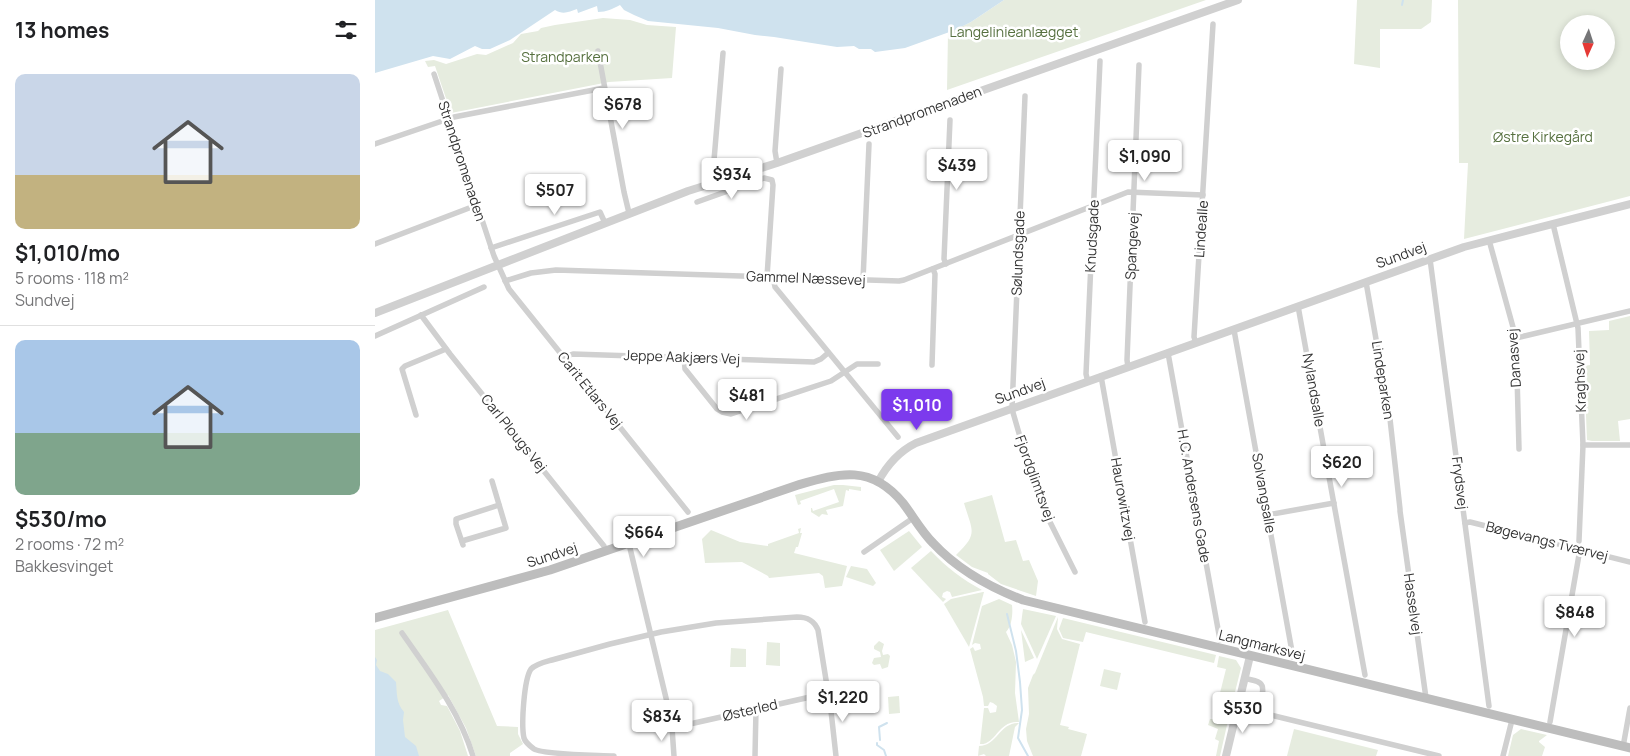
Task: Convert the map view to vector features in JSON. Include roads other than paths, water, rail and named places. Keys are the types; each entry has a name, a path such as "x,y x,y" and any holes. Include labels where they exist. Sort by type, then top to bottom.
{"main road":[{"name":"Sundvej","path":"375,618 537,575 798,485 835,475 859,476 878,482"},
{"name":"Langmarksvej","path":"878,482 901,501 933,543 949,558 968,573 1005,593 1043,606 1627,747"}],"street":[{"name":"Strandpromenaden","path":"375,313 681,194 777,163 1238,0"},
{"name":"Lindealle","path":"1196,343 1194,337 1213,24"},
{"path":"598,51 629,213"},
{"path":"716,183 713,172 723,53"},
{"name":"Knudsgade","path":"1088,382 1086,374 1101,60"},
{"name":"Spangevej","path":"1128,367 1139,65"},
{"path":"777,163 775,151 781,69"},
{"name":"Strandpromenaden","path":"434,74 497,264"},
{"path":"375,144 448,118 604,88"},
{"name":"Sølundsgade","path":"1012,409 1025,96"},
{"path":"946,264 944,259 950,120"},
{"path":"863,280 869,144"},
{"path":"697,202 765,178 772,180 770,277 775,288 898,437"},
{"path":"1134,191 1203,195"},
{"name":"Gammel Næssevej","path":"505,281 548,270 904,280 1134,191"},
{"name":"Sundvej","path":"878,482 892,460 909,446 1298,306 1489,240 1630,204"},
{"path":"375,244 477,205"},
{"path":"491,248 600,212 605,223"},
{"name":"Kraghsvej","path":"1553,224 1577,323 1583,446 1579,540"},
{"name":"Danasvej","path":"1489,240 1516,338 1519,448"},
{"name":"Frydsvej","path":"1430,260 1489,706"},
{"name":"Carit Etlars Vej","path":"497,264 509,288 688,512"},
{"path":"932,365 935,274 933,269"},
{"name":"Lindeparken","path":"1366,282 1390,419 1400,510"},
{"path":"375,336 484,287"},
{"name":"Nylandsalle","path":"1298,306 1365,675"},
{"path":"1516,338 1630,311"},
{"name":"Carl Plougs Vej","path":"421,315 446,349 595,534 606,552"},
{"name":"Solvangsalle","path":"1234,330 1293,657"},
{"path":"416,415 402,370 405,366 446,349"},
{"name":"Jeppe Aakjærs Vej","path":"565,357 573,354 814,362 828,353"},
{"name":"H.C. Andersens Gade","path":"1168,353 1220,640"},
{"path":"684,357 684,365 687,371 717,409 727,414 736,414 828,382 857,364 878,364"},
{"name":"Haurowitzvej","path":"1101,376 1145,622"},
{"name":"Fjordglimtsvej","path":"1012,409 1042,506 1075,572"},
{"path":"1583,446 1630,445"},
{"path":"492,481 506,528 462,543 456,519 499,505"},
{"path":"1267,515 1335,503"},
{"name":"Hasselvej","path":"1400,510 1426,698"},
{"path":"864,552 913,518"},
{"name":"Bøgevangs Tværvej","path":"1465,522 1630,562"},
{"path":"629,544 672,728 674,756"},
{"path":"1551,722 1580,549"},
{"path":"614,756 538,751 526,742 523,726 526,681 532,669 537,665 594,648 651,634 716,623 805,617 813,622 818,630 836,756"},
{"path":"402,633 447,698 464,731 473,756"},
{"path":"1226,756 1250,656"},
{"path":"1245,678 1258,682 1262,686 1263,692 1257,712"},
{"name":"Østerled","path":"672,728 828,693"},
{"path":"1238,707 1439,756"},
{"path":"1627,747 1630,708"},
{"path":"755,756 756,709"},
{"path":"1503,756 1512,720"}],"water":[{"path":"375,0 1004,0 971,22 955,30 905,48 875,52 871,49 859,49 854,46 837,47 718,28 648,21 624,10 620,5 601,12 598,12 597,6 578,13 577,9 563,13 555,10 510,40 490,49 482,49 475,46 450,59 433,56 375,73"},
{"path":"375,657 377,660 376,665 380,671 388,674 396,682 398,701 404,712 405,737 416,746 419,756 375,756"}],"waterway":[{"path":"1402,5 1403,0"},
{"path":"1007,614 1016,651 1020,682 1022,710 1018,738 1028,756"},
{"path":"880,740 879,727 887,723"},
{"path":"877,743 884,750 886,756"}],"park label":[{"name":"Langelinieanlægget","path":"1014,32"},
{"name":"Strandparken","path":"565,57"},
{"name":"Østre Kirkegård","path":"1543,137"}]}
